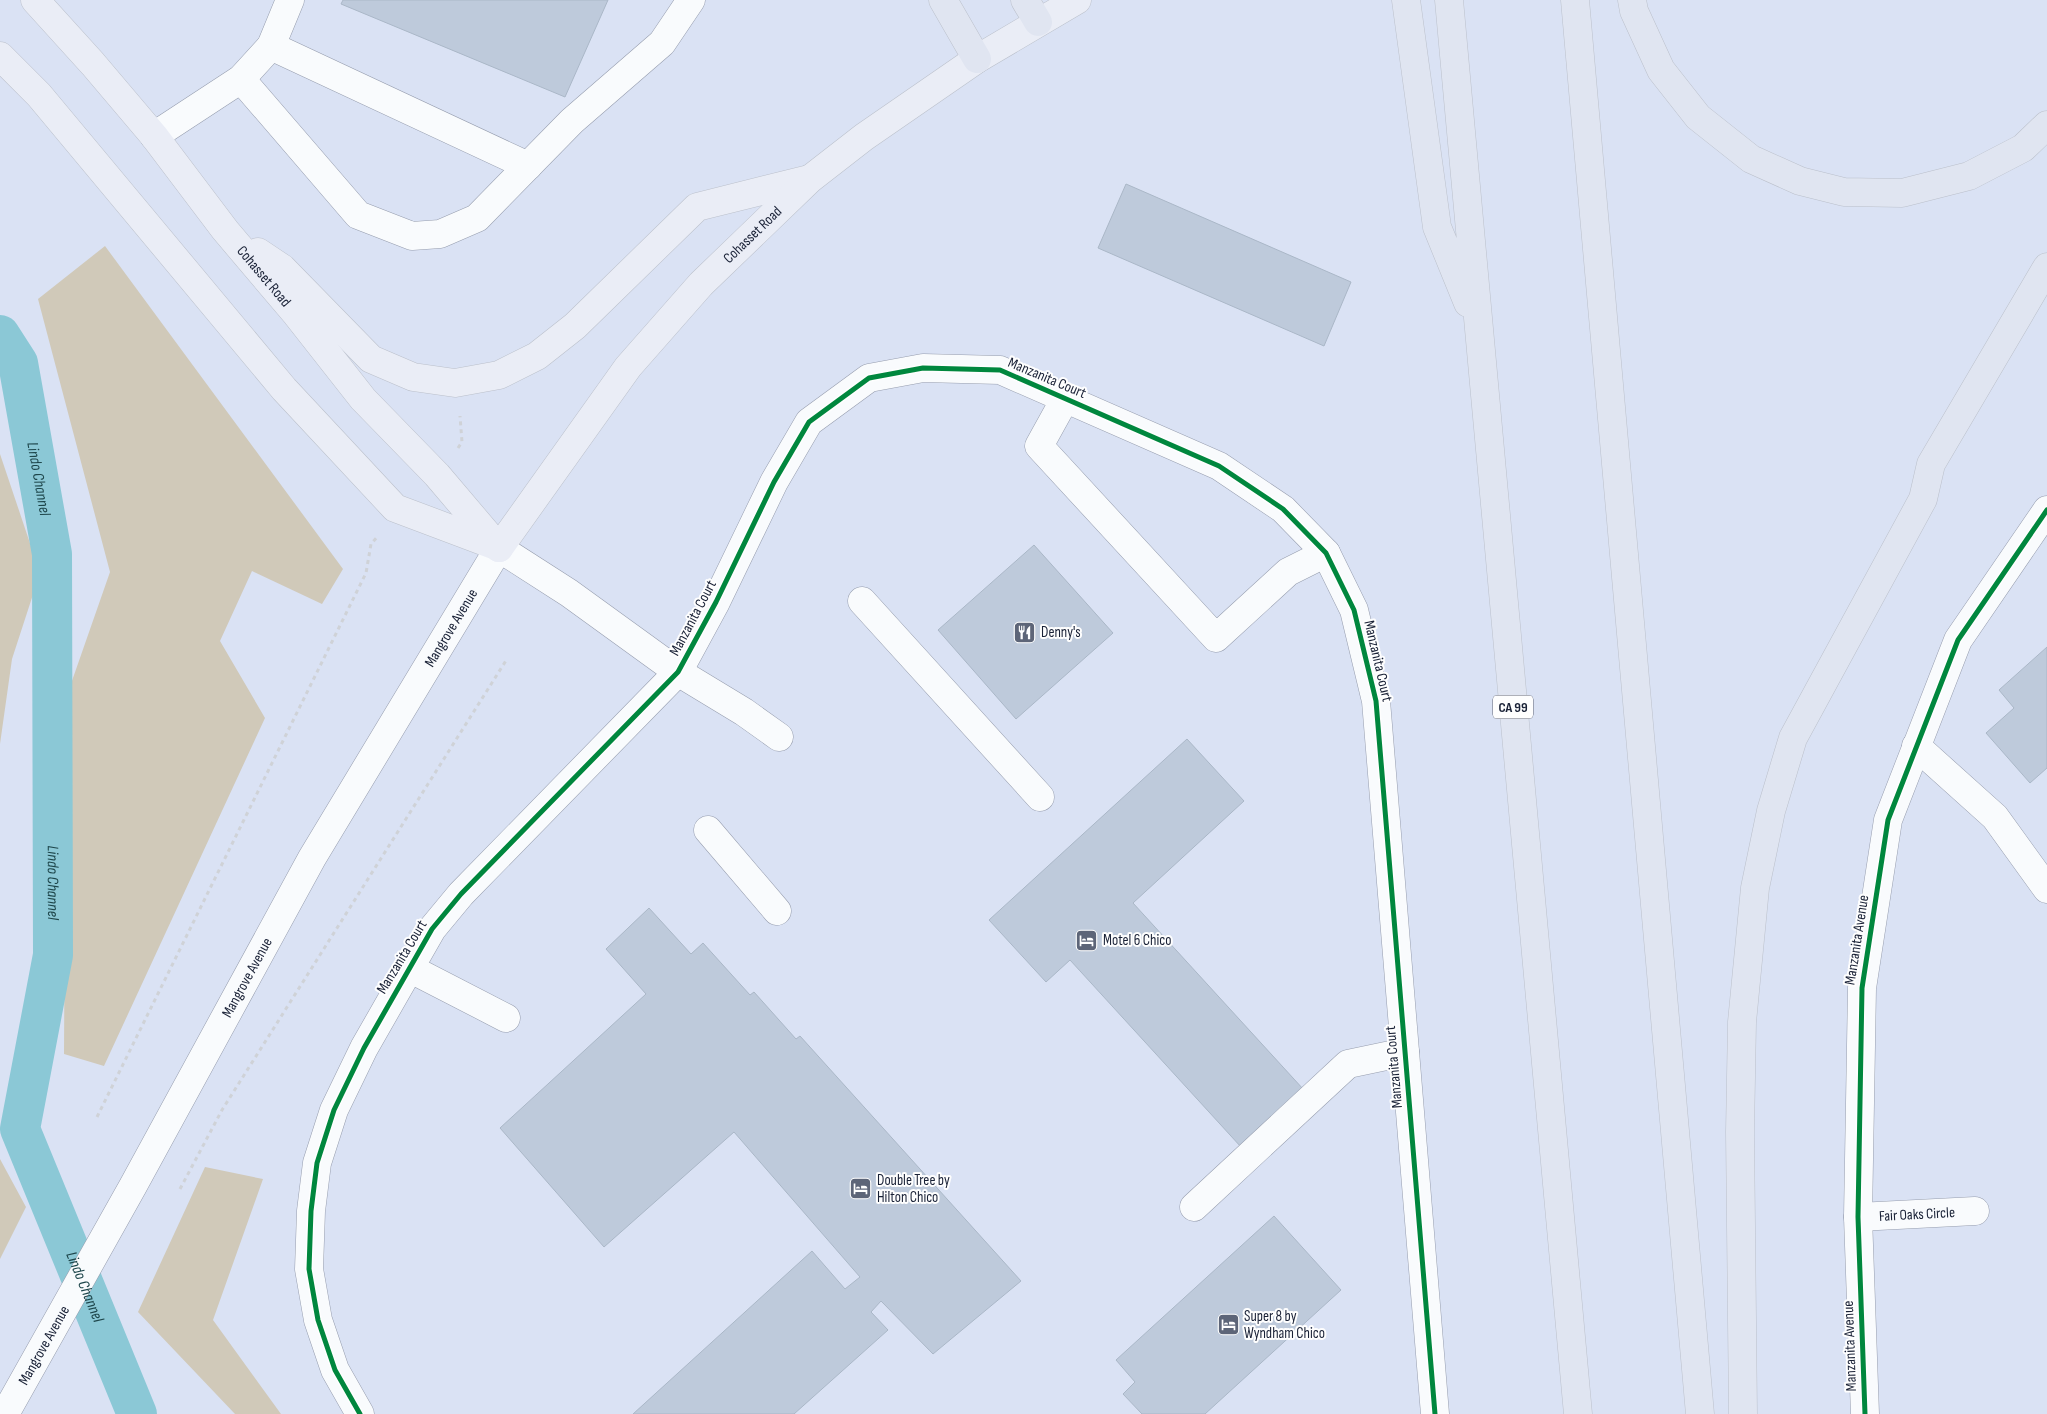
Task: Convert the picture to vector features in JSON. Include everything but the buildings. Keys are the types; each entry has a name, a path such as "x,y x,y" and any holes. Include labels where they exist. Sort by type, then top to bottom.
{"highway":[{"path":"943,0 977,58"},
{"path":"1406,0 1437,227 1478,326"},
{"name":"CA 99","path":"1449,0 1578,1414"},
{"path":"1575,0 1700,1414"},
{"path":"1632,0 1634,11 1661,70 1698,117 1751,160 1800,181 1844,192 1902,193 1969,176 2023,148 2047,126"},
{"path":"1743,1414 1740,1132 1742,1022 1755,888 1772,811 1793,738 1923,499 1931,464 2047,267"},
{"path":"1923,499 1939,486 2047,303"}],"main road":[{"name":"Cohasset Road","path":"35,0 93,64 154,136 225,230 297,315 363,399 437,475 499,548 628,368 701,284 810,179 864,137 977,58 1031,11 1077,0"},
{"path":"0,56 39,95 284,389 395,508 499,548"},
{"path":"225,230 282,268 371,358 413,377 454,383 499,375 537,356 575,326 697,207 810,179"}],"street":[{"path":"154,136 241,79 271,46 290,0"},
{"path":"241,79 358,215 412,236 440,234 477,218 572,121 662,43 691,0"},
{"path":"271,46 528,166"},
{"name":"Manzanita Court","path":"360,1414 336,1370 318,1320 309,1269 310,1211 317,1163 334,1110 364,1048 432,929 461,894 678,672 716,602 774,482 808,422 869,378 923,368 1000,370 1219,466 1283,509 1326,553 1354,610 1376,701 1435,1414"},
{"path":"1065,399 1039,446 1216,638 1288,572 1326,553"},
{"name":"Manzanita Avenue","path":"1865,1414 1858,1217 1862,988 1888,820 1958,640 2047,510"},
{"path":"499,548 569,593 678,672 744,712 779,737"},
{"name":"Mangrove Avenue","path":"6,1412 133,1186 312,858 499,548"},
{"path":"862,600 1040,798"},
{"path":"1916,746 1995,817 2047,889"},
{"path":"708,830 777,911"},
{"path":"409,968 506,1018"},
{"path":"1194,1207 1348,1064 1405,1052"},
{"name":"Fair Oaks Circle","path":"1858,1217 1975,1211"}],"path":[{"path":"97,1117 366,573 371,544"},
{"path":"180,1189 222,1110 507,659"}],"shaded area":[{"path":"105,246 343,569 322,604 252,571 220,641 265,718 104,1066 64,1054 66,698 110,572 38,299"},
{"path":"0,454 40,573 12,659 0,744"},
{"path":"0,1159 26,1207 0,1259"},
{"path":"205,1167 263,1179 213,1320 281,1414 235,1414 138,1312"}],"waterway":[{"name":"Lindo Channel","path":"0,335 18,363 52,554 53,955 20,1129 137,1414"}],"cycle path":[{"path":"360,1414 335,1370 318,1320 309,1269 311,1211 317,1163 334,1110 364,1048 432,929 461,894 678,672 716,602 774,482 809,422 869,378 923,368 1000,370 1219,466 1283,509 1326,553 1354,610 1376,701 1435,1414"},
{"path":"1865,1414 1858,1217 1862,988 1888,820 1958,640 2047,510"}],"place":[{"name":"Denny's","path":"1025,632"},
{"name":"Motel 6 Chico","path":"1087,940"},
{"name":"Double Tree by Hilton Chico","path":"861,1189"},
{"name":"Super 8 by Wyndham Chico","path":"1228,1325"}]}
